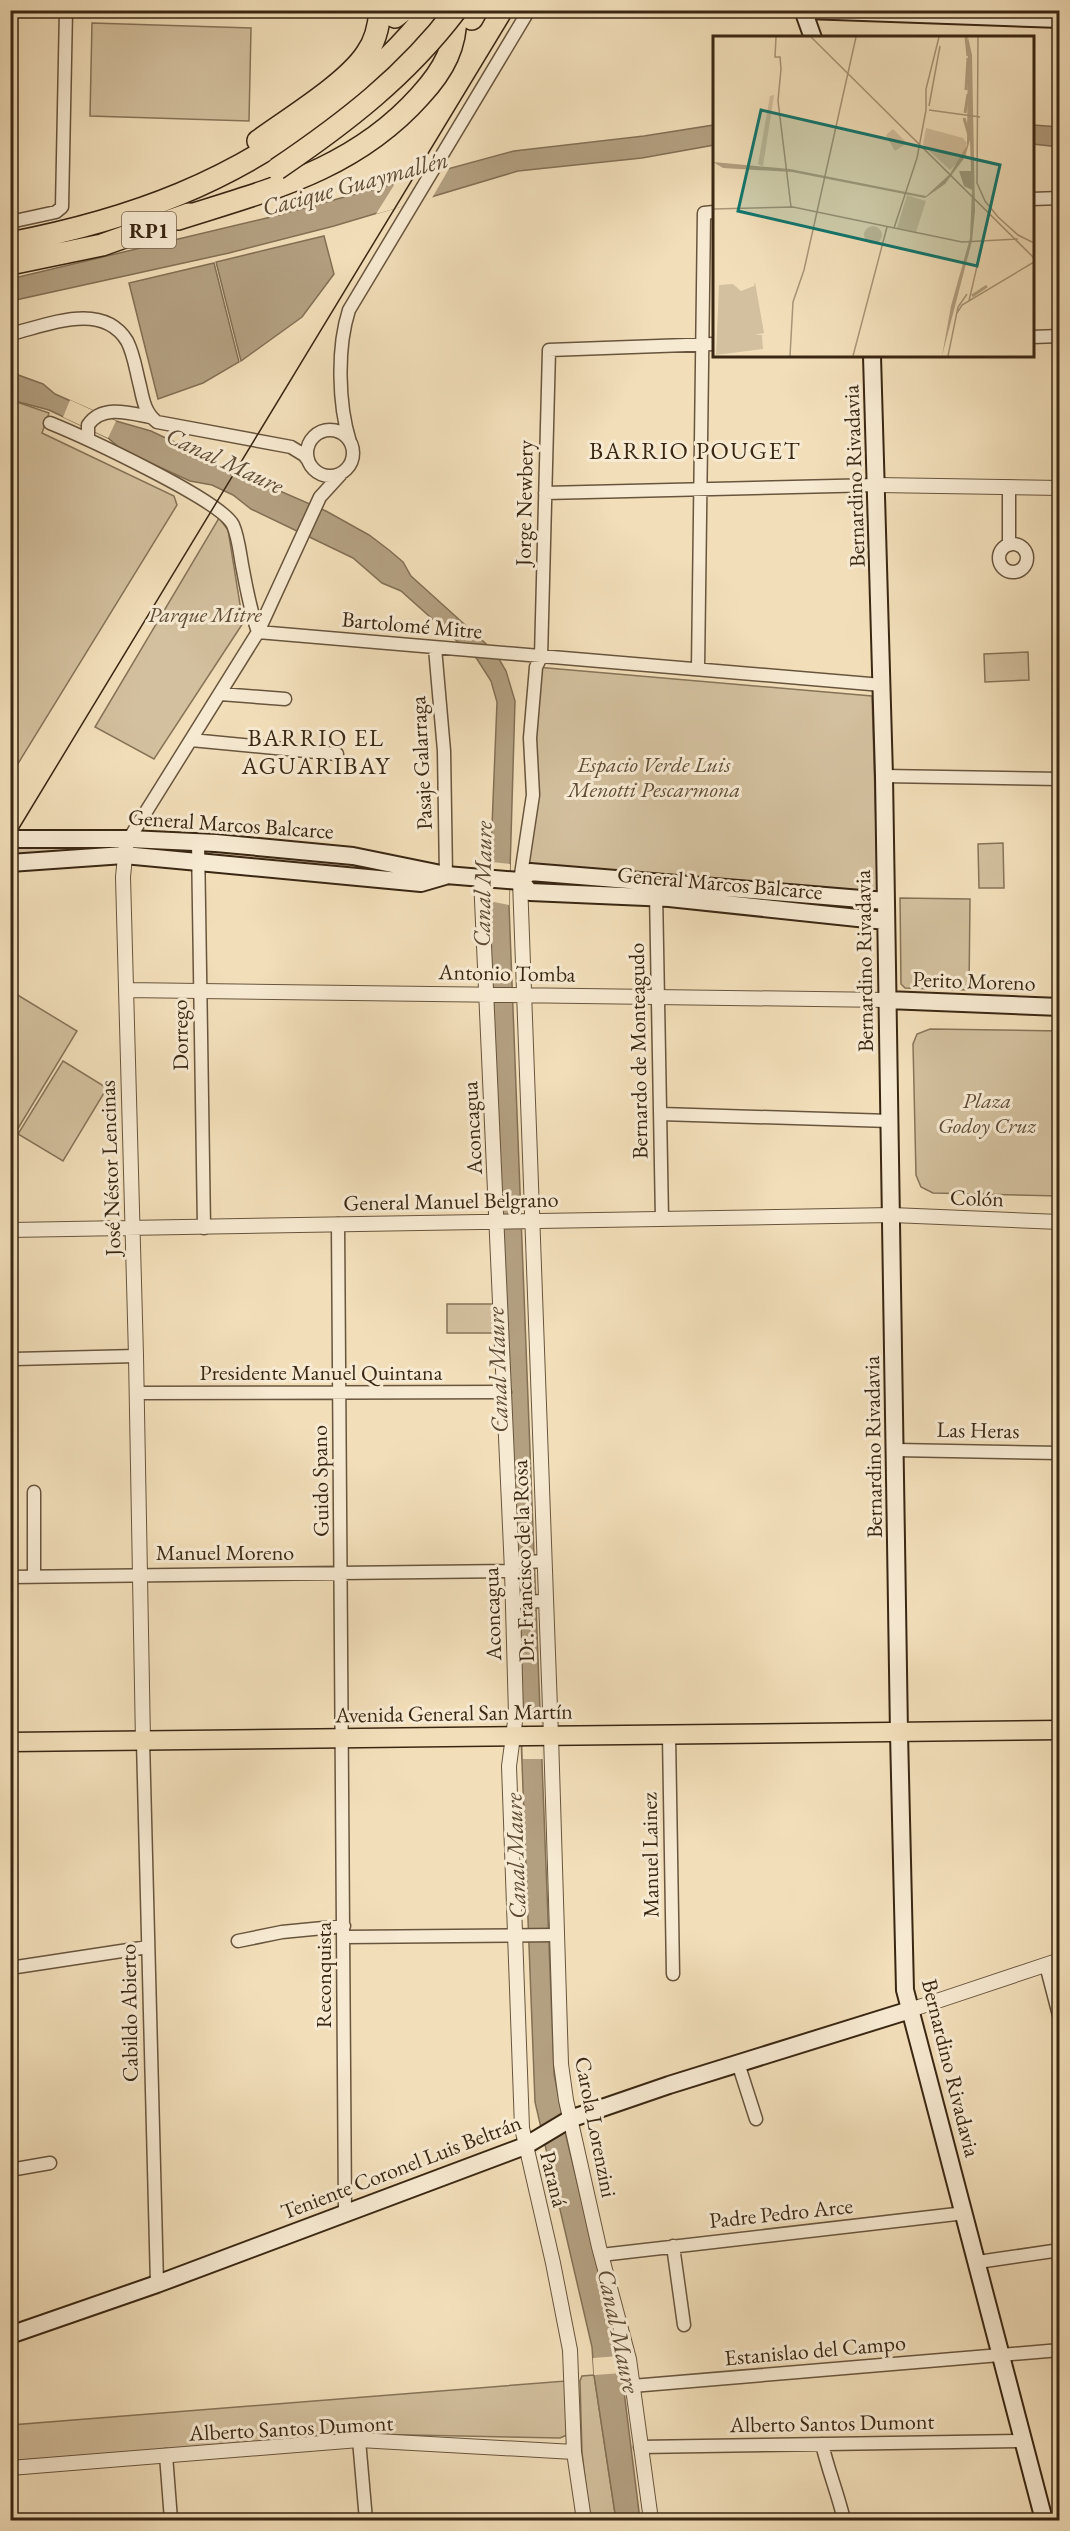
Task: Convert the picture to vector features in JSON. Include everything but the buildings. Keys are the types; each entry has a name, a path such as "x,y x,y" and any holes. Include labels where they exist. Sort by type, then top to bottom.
{"highway":[{"name":"RP1","path":"10,243 75,229 145,209 216,179 275,146 322,113 406,41 430,10"},
{"path":"145,209 211,172 251,146 341,80 367,53 375,36 393,13"},
{"name":"RP1","path":"10,264 102,245 178,219 277,169 348,120 385,89 431,42 465,13"},
{"path":"178,219 310,174 357,151 416,102 441,71 450,56 465,13"}],"main road":[{"path":"812,36 804,10 1059,19"},
{"name":"Bernardino Rivadavia","path":"873,357 884,776 905,1986 1044,2520"},
{"name":"General Marcos Balcarce","path":"10,839 129,838 198,842 353,856 446,875 515,880 530,872 886,921"},
{"name":"General Marcos Balcarce","path":"10,863 124,855 421,883 446,875"},
{"name":"General Marcos Balcarce","path":"656,890 886,901"},
{"name":"Perito Moreno","path":"887,1000 1059,1007"},
{"name":"Avenida General San Martín","path":"10,1742 1059,1730"},
{"name":"Teniente Coronel Luis Beltrán","path":"10,2334 157,2284 525,2146 567,2121 738,2063 910,2010"}],"street":[{"path":"10,222 56,212 62,207 66,10"},
{"path":"315,471 328,476 341,474 352,460 343,403 342,337 350,310 529,10"},
{"path":"1034,200 1059,198"},
{"path":"698,669 701,345 709,212"},
{"path":"10,334 80,318 106,323 126,339 132,352 145,408 150,417"},
{"path":"1034,337 1059,336"},
{"path":"701,345 713,344"},
{"name":"Jorge Newbery","path":"515,880 532,803 530,738 536,667 541,657 549,350 701,345"},
{"path":"291,447 311,441 332,425 343,403"},
{"path":"87,433 93,418 100,414 120,411 150,417 168,425 291,447 304,455 318,477 318,502"},
{"path":"50,423 87,433 212,505 229,519 238,541 249,604 258,632"},
{"path":"322,432 328,430 341,433 350,442"},
{"path":"308,460 307,453 311,441"},
{"name":"José Néstor Lencinas","path":"143,1741 124,855 129,838 258,632 318,502 341,474"},
{"path":"545,493 877,485 1059,488"},
{"path":"1009,487 1009,544"},
{"name":"Bartolomé Mitre","path":"258,632 882,685"},
{"name":"Pasaje Galarraga","path":"435,648 444,751 446,875"},
{"path":"220,694 285,699"},
{"path":"191,740 337,754"},
{"path":"884,776 1059,779"},
{"name":"Dorrego","path":"198,842 204,1228"},
{"name":"Aconcagua","path":"486,878 515,1602 516,1714 519,1736"},
{"name":"Dr. Francisco de la Rosa","path":"515,880 547,1736"},
{"name":"Bernardo de Monteagudo","path":"656,890 662,1219"},
{"name":"Antonio Tomba","path":"126,990 887,1000"},
{"path":"661,1114 890,1121"},
{"name":"General Manuel Belgrano","path":"10,1230 892,1215"},
{"name":"Colón","path":"892,1215 1059,1222"},
{"name":"Guido Spano","path":"338,1224 343,1738"},
{"path":"14,1359 136,1356"},
{"name":"Presidente Manuel Quintana","path":"137,1393 505,1392"},
{"name":"Las Heras","path":"896,1450 1059,1453"},
{"path":"34,1492 34,1576"},
{"name":"Manuel Moreno","path":"10,1577 342,1573 513,1565 540,1561"},
{"path":"515,1602 541,1601"},
{"name":"Manuel Lainez","path":"669,1735 673,1974"},
{"name":"Paraná","path":"519,1736 509,1766 522,1935 522,2128 570,2350 574,2452 584,2520"},
{"name":"Carola Lorenzini","path":"547,1736 553,1935 567,2121 629,2359 651,2520"},
{"name":"Reconquista","path":"343,1738 345,2212"},
{"name":"Cabildo Abierto","path":"143,1741 157,2284"},
{"path":"238,1941 282,1932 553,1935"},
{"path":"10,1968 148,1947"},
{"path":"910,2010 1053,1963 1059,2019"},
{"path":"738,2063 756,2119"},
{"path":"10,2170 50,2163"},
{"name":"Padre Pedro Arce","path":"601,2254 964,2213"},
{"path":"673,2246 684,2325"},
{"path":"978,2262 1059,2250"},
{"name":"Estanislao del Campo","path":"632,2386 1059,2350"},
{"path":"359,2440 366,2520"},
{"name":"Alberto Santos Dumont","path":"10,2468 359,2440 574,2452"},
{"name":"Alberto Santos Dumont","path":"640,2446 1024,2441"},
{"path":"822,2444 830,2481 838,2495 844,2520"},
{"path":"166,2455 171,2520"}],"green space":[{"path":"92,23 251,28 249,121 90,116"},
{"path":"11,400 49,413 42,433 174,496 177,505 11,775"},
{"name":"Parque Mitre","path":"219,518 228,530 243,623 154,759 95,727"},
{"path":"1028,652 1029,680 985,682 984,654"},
{"name":"Espacio Verde Luis Menotti Pescarmona","path":"536,667 872,696 878,894 521,864 527,833"},
{"path":"1003,843 1004,888 979,888 978,844"},
{"path":"10,847 112,847 112,849 11,857"},
{"path":"212,849 346,862 411,876 211,856"},
{"path":"900,898 970,899 969,990 905,988 901,984"},
{"path":"11,991 77,1031 11,1140"},
{"name":"Plaza Godoy Cruz","path":"930,1029 1059,1031 1059,1196 933,1193 921,1187 916,1175 913,1044 917,1034"},
{"path":"63,1061 107,1088 63,1161 18,1134"},
{"path":"447,1304 494,1304 493,1333 447,1333"},
{"path":"594,2375 616,2520 590,2520 582,2452 580,2381 582,2376"},
{"path":"566,2381 567,2435 560,2438 362,2434 11,2461 11,2425"}],"shaded area":[{"path":"713,125 713,145 642,158 518,171 334,226 229,253 11,301 10,279 271,217 514,151 644,136"},
{"path":"1034,125 1059,127 1059,147 1034,144"},
{"path":"324,236 334,274 302,317 241,361 216,262"},
{"path":"214,263 239,362 203,383 158,399 129,283"},
{"path":"10,372 43,384 55,394 116,421 151,431 202,455 221,469 245,481 266,485 326,511 369,535 403,562 411,576 495,652 506,671 515,701 509,905 554,2074 566,2136 620,2359 640,2520 616,2520 594,2375 592,2347 535,2102 489,901 497,702 491,681 477,659 401,591 382,583 353,558 251,509 233,495 212,485 190,481 122,450 108,438 49,410 11,400"}],"pier":[{"path":"450,167 432,198 376,214 396,182"},
{"path":"70,400 116,421 108,438 63,417"},
{"path":"492,862 510,864 509,905 489,901"},
{"path":"522,1716 541,1716 543,1759 523,1759"},
{"path":"619,2356 623,2373 594,2375 593,2358"}],"tram line":[{"path":"10,843 515,10"}],"district":[{"name":"BARRIO POUGET","path":"695,450"},
{"name":"BARRIO EL AGUARIBAY","path":"316,751"}],"water label":[{"name":"Cacique Guaymallén","path":"355,183"},
{"name":"Canal Maure","path":"225,460"},
{"name":"Canal Maure","path":"482,884"},
{"name":"Canal Maure","path":"497,1370"},
{"name":"Canal Maure","path":"515,1856"},
{"name":"Canal Maure","path":"619,2331"}]}
